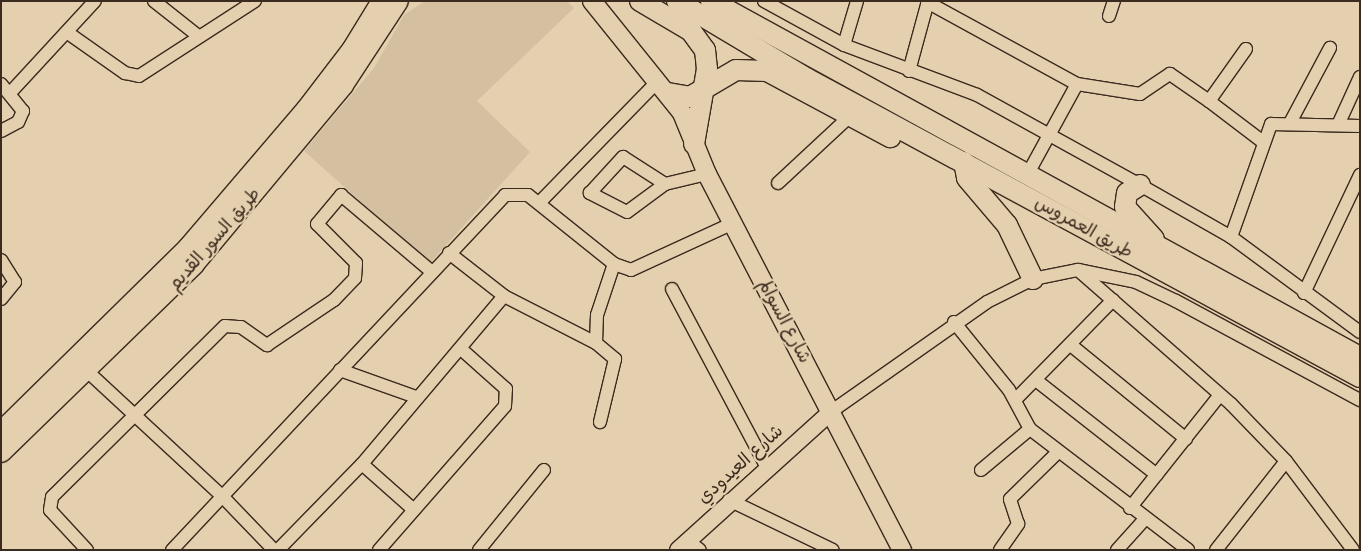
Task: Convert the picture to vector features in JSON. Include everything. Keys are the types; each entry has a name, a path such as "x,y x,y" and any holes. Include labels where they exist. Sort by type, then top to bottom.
{"main road":[{"name":"طريق السور القديم","path":"1,452 87,371 167,271 299,118 352,50 382,1"},
{"name":"طريق السور القديم","path":"1,432 194,264 302,137 375,41 398,1"},
{"name":"شارع السوالم","path":"592,1 682,113 706,174 734,223 902,550"},
{"path":"640,1 699,39 707,60 704,90 694,144"},
{"path":"677,1 811,70"},
{"path":"711,1 811,70"},
{"path":"733,1 958,126 995,160"},
{"path":"662,87 684,98 704,90 736,70 767,71 849,117 924,154 962,160 967,178 1007,225 1033,279"},
{"name":"طريق العمروس","path":"811,70 995,160 1360,357"},
{"name":"طريق العمروس","path":"811,70 962,160 1360,378"},
{"path":"1140,185 1127,193 1126,207 1174,257"}],"street":[{"path":"1,131 18,122 23,111 5,89 68,33 95,1"},
{"path":"154,1 197,35"},
{"path":"68,33 133,76 144,74 197,35 255,1"},
{"path":"764,1 788,7 844,45 977,95 1140,185 1231,237 1304,293 1360,331"},
{"path":"844,45 857,1"},
{"path":"1109,16 1114,1"},
{"path":"910,71 927,2 1026,52 1077,84 1140,94 1170,74 1262,142"},
{"path":"1291,121 1330,48"},
{"path":"1209,101 1246,49"},
{"path":"1338,125 1360,77"},
{"path":"1026,177 1051,136 1077,84"},
{"path":"538,203 662,87"},
{"path":"778,183 849,117"},
{"path":"1231,237 1262,142 1271,124 1291,121 1360,126"},
{"path":"665,184 623,157 590,193 627,212 665,184 706,174"},
{"path":"1304,293 1360,175"},
{"path":"172,550 449,253 506,195 522,192 614,264 631,270 734,223"},
{"path":"86,550 48,503 225,326 240,326 266,345 334,300 358,271 356,263 317,224 341,195 432,272"},
{"path":"449,253 504,296 596,344 614,358 600,422"},
{"path":"1,260 15,282 1,299"},
{"path":"596,344 597,315 614,264"},
{"path":"1078,270 1220,395 1286,461 1353,550"},
{"path":"832,411 954,322 1033,279 1078,270 1152,290 1360,400"},
{"path":"672,289 766,466"},
{"path":"278,550 362,464 416,397 462,350 504,296"},
{"path":"1015,400 1072,346 1112,300"},
{"path":"954,322 1015,400 1030,429 1144,520 1188,550"},
{"path":"1072,346 1186,439"},
{"path":"379,550 509,397 506,389 462,350"},
{"path":"340,370 416,397"},
{"path":"87,371 222,496 274,550"},
{"path":"1037,381 1157,475"},
{"path":"1130,508 1220,395"},
{"name":"شارع العيدودي","path":"688,546 729,500 766,466 832,411"},
{"path":"981,470 1030,429"},
{"path":"1000,550 1018,524 1010,499 1058,452"},
{"path":"1216,550 1286,461"},
{"path":"362,464 414,510"},
{"path":"479,550 544,470"},
{"path":"729,500 833,550"},
{"path":"1117,550 1144,520"}],"shaded area":[{"path":"425,1 567,1 574,8 477,101 530,152 430,263 304,151 374,68 404,15"}]}
